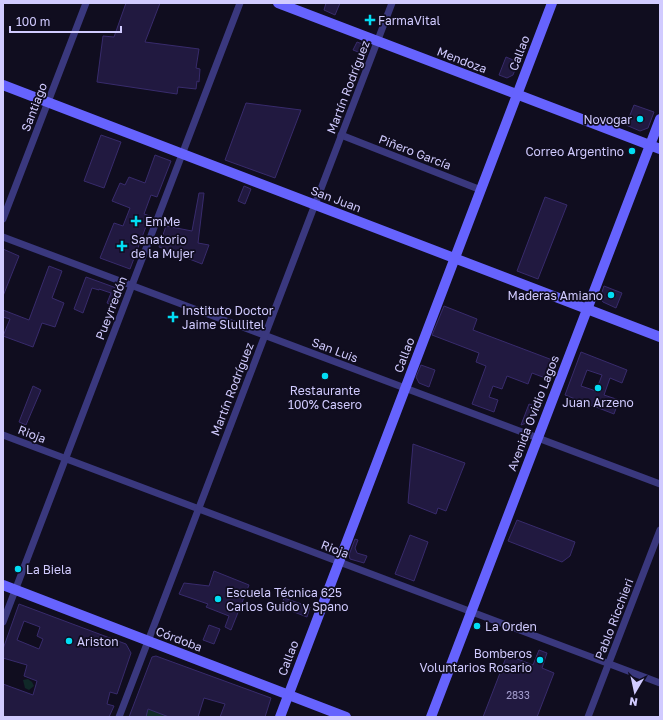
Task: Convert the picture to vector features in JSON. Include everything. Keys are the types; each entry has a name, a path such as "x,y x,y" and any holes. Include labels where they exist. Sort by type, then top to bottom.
{"main road":[{"name":"Mendoza","path":"278,3 660,149"},
{"name":"Callao","path":"280,717 552,3"},
{"name":"San Juan","path":"3,85 660,337"},
{"name":"Avenida Ovidio Lagos","path":"431,717 660,119"},
{"name":"Córdoba","path":"3,585 346,717"}],"street":[{"name":"Santiago","path":"3,219 86,3"},
{"name":"Pueyrredón","path":"3,622 240,3"},
{"name":"Martín Rodríguez","path":"119,717 392,3"},
{"name":"Piñero García","path":"341,135 481,190"},
{"name":"San Luis","path":"3,236 660,484"},
{"name":"Rioja","path":"3,435 660,683"},
{"name":"Pablo Ricchieri","path":"588,717 660,530"}],"green space":[{"path":"28,679 34,686 29,690 25,688 23,680"},
{"path":"148,709 169,717 146,717"}],"building":[{"path":"126,3 160,3 145,42 199,49 196,68 200,69 199,82 197,81 196,89 178,87 177,94 97,82 103,36 114,37"},
{"path":"326,3 340,3 335,15 324,10"},
{"path":"357,42 365,45 368,50 366,55 353,50"},
{"path":"506,57 518,62 513,75 507,78 499,75"},
{"path":"246,103 301,110 275,178 225,160"},
{"name":"Novogar","path":"634,105 654,112 648,128 640,131 626,125"},
{"path":"101,135 121,142 104,188 84,181"},
{"path":"155,155 171,161 157,197 151,195 144,214 150,216 130,269 100,258 114,223 123,226 130,208 112,201 120,183 125,185 129,177 145,183"},
{"path":"244,186 251,189 245,204 238,201"},
{"path":"199,193 204,193 198,243 209,245 202,264 159,247 166,226 192,231"},
{"path":"545,197 567,205 538,279 517,271"},
{"path":"3,249 19,256 3,296"},
{"path":"49,266 62,271 52,298 64,303 55,327 42,323 33,347 3,336 10,319 3,317 3,310 29,320"},
{"path":"86,277 122,290 116,307 107,303 111,293 92,288 83,313 74,309"},
{"name":"Maderas Amiano","path":"604,286 622,293 616,308 603,302 600,298"},
{"path":"444,306 477,319 473,330 555,361 548,379 532,373 528,384 507,376 502,389 493,386 489,397 498,400 494,412 472,404 486,366 476,362 479,353 432,335"},
{"name":"Juan Arzeno","path":"581,352 627,370 622,383 610,378 604,395 619,400 614,414 565,395","holes":["587,370 602,375 596,391 581,386"]},
{"path":"421,365 435,370 429,387 419,383 416,377"},
{"path":"33,386 41,390 26,425 19,422"},
{"path":"529,404 537,407 532,421 521,425"},
{"path":"413,444 465,463 446,511 438,508 436,514 408,503"},
{"path":"517,520 575,542 570,556 562,562 508,541"},
{"path":"410,535 428,542 414,581 395,574"},
{"path":"355,539 358,540 355,548 357,553 367,556 364,563 350,559 349,555"},
{"path":"214,571 249,585 231,630 225,627 229,616 206,607 208,604 179,594 184,583 209,586"},
{"path":"284,598 310,607 307,617 281,607"},
{"path":"19,604 126,644 131,653 117,694 110,692 107,704 114,706 109,717 3,717 3,684 33,695 37,681 24,676 27,665 3,658 3,649","holes":["24,621 40,627 37,636 43,639 39,649 17,640"]},
{"path":"209,625 220,629 214,644 203,640"},
{"path":"539,650 547,653 542,668 554,673 537,717 483,717 507,655 533,665"},
{"path":"156,656 271,698 265,717 220,717 225,704 204,698 198,717 169,717 148,709 146,717 129,717 152,657"}],"place":[{"name":"FarmaVital","path":"370,20"},
{"name":"Novogar","path":"640,119"},
{"name":"Correo Argentino","path":"632,151"},
{"name":"EmMe","path":"136,221"},
{"name":"Sanatorio de la Mujer","path":"122,246"},
{"name":"Maderas Amiano","path":"611,295"},
{"name":"Instituto Doctor Jaime Slullitel","path":"173,317"},
{"name":"Restaurante 100% Casero","path":"325,376"},
{"name":"Juan Arzeno","path":"598,388"},
{"name":"La Biela","path":"18,569"},
{"name":"Escuela Técnica 625 Carlos Guido y Spano","path":"218,599"},
{"name":"La Orden","path":"477,626"},
{"name":"Ariston","path":"69,641"},
{"name":"Bomberos Voluntarios Rosario","path":"540,660"}]}
